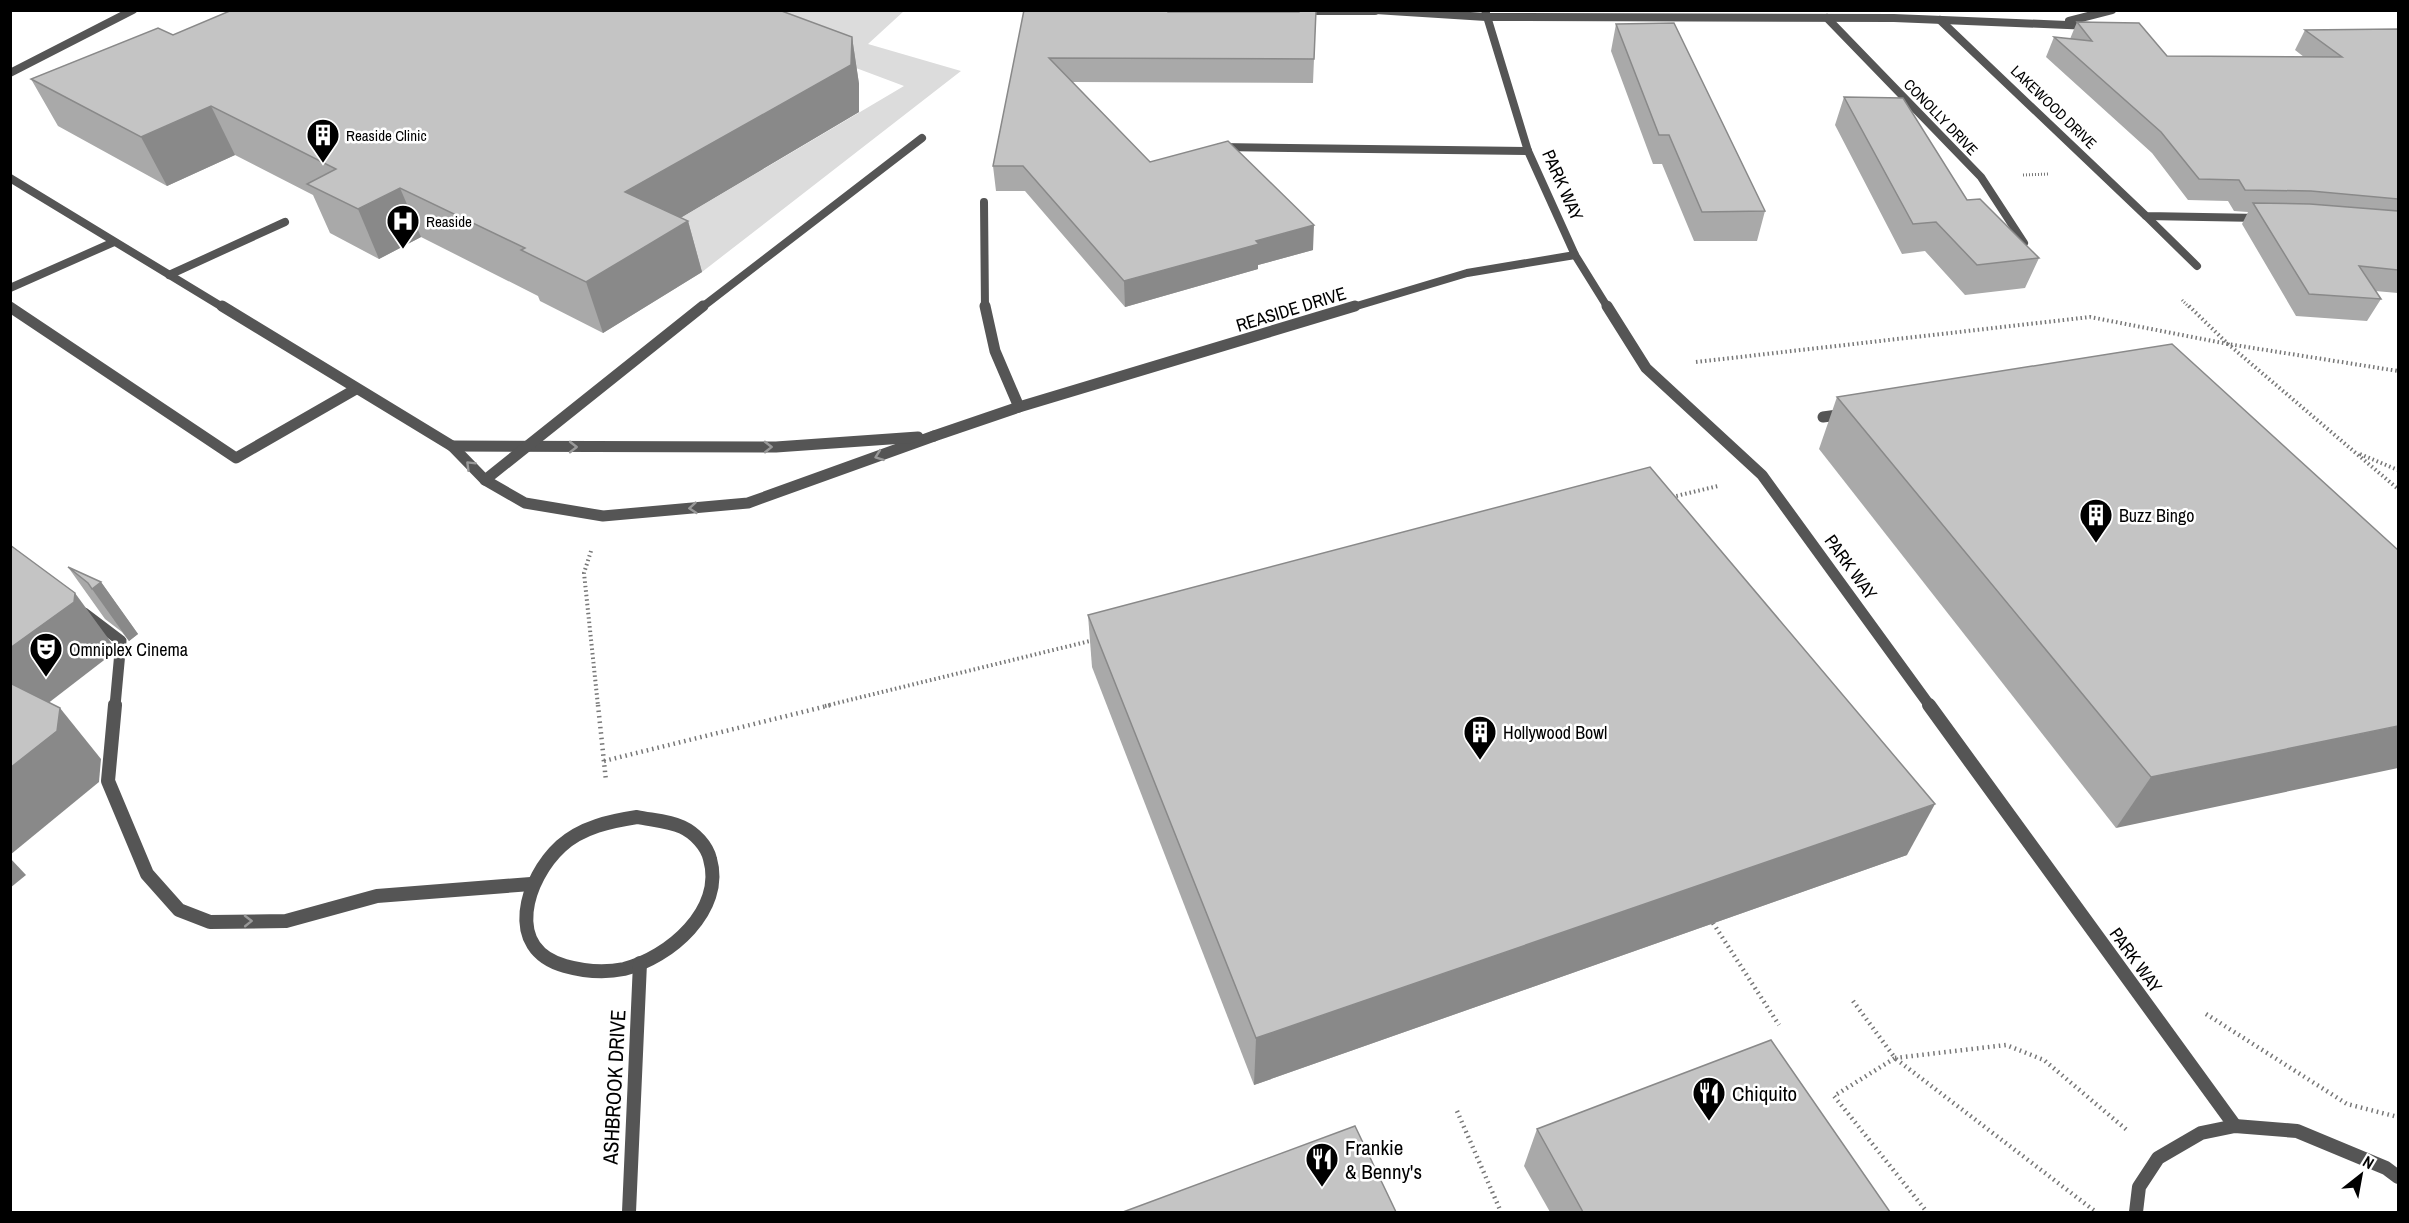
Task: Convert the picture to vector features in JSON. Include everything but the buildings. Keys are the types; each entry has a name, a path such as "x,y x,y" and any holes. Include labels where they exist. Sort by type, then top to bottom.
{"street":[{"path":"10,73 133,10"},
{"path":"2056,25 2112,10"},
{"path":"1296,14 1375,11 1486,14 1705,14 2097,26"},
{"name":"PARK WAY","path":"1486,14 1528,151 1575,255 1646,368 1762,475 2235,1126"},
{"name":"CONOLLY DRIVE","path":"1827,18 1981,177 2024,243"},
{"name":"LAKEWOOD DRIVE","path":"1941,20 2197,266"},
{"path":"485,480 636,358 922,138"},
{"path":"1218,147 1528,151"},
{"path":"10,178 452,446 485,480 525,503 603,516 748,503 934,436"},
{"path":"984,202 985,314 995,351 1019,407"},
{"path":"2146,216 2275,219"},
{"path":"169,275 285,222"},
{"path":"10,288 114,242"},
{"name":"REASIDE DRIVE","path":"934,436 1019,407 1467,273 1575,255"},
{"path":"10,307 236,458 356,389"},
{"path":"1823,417 1858,412"},
{"path":"452,446 776,447 934,436"},
{"path":"75,606 121,641 108,781 147,874 179,910 210,922 286,921 377,896 531,884"},
{"path":"645,817 661,818 682,825 699,837 711,858 714,883 705,910 689,932 667,951 640,963 610,971 582,971 556,964 537,949 527,929 524,907 531,884 544,863 563,844 585,830 611,821 645,817"},
{"name":"ASHBROOK DRIVE","path":"629,1212 640,963"},
{"path":"2136,1212 2139,1187 2158,1158 2201,1133 2235,1126 2297,1131 2386,1168 2398,1177"}],"path":[{"path":"1646,368 2090,317 2228,344 2398,371"},
{"path":"2228,344 2398,489"},
{"path":"2357,452 2398,470"},
{"path":"1669,498 1762,475"},
{"path":"603,516 584,573 611,821"},
{"path":"604,761 1098,639"},
{"path":"1713,923 1779,1025"},
{"path":"1853,1001 1895,1058 2096,1212"},
{"path":"1927,1212 1834,1096 1895,1058 2006,1045 2044,1060 2158,1158"},
{"path":"1456,1111 1501,1212"}],"shaded area":[{"path":"667,11 904,11 868,44 961,71 702,272 640,242 904,86 856,68"}],"place":[{"name":"Reaside Clinic","path":"323,164"},
{"name":"Reaside","path":"403,250"},
{"name":"Buzz Bingo","path":"2096,544"},
{"name":"Omniplex Cinema","path":"46,678"},
{"name":"Hollywood Bowl","path":"1480,761"},
{"name":"Chiquito","path":"1709,1122"},
{"name":"Frankie & Benny's","path":"1322,1188"}]}
